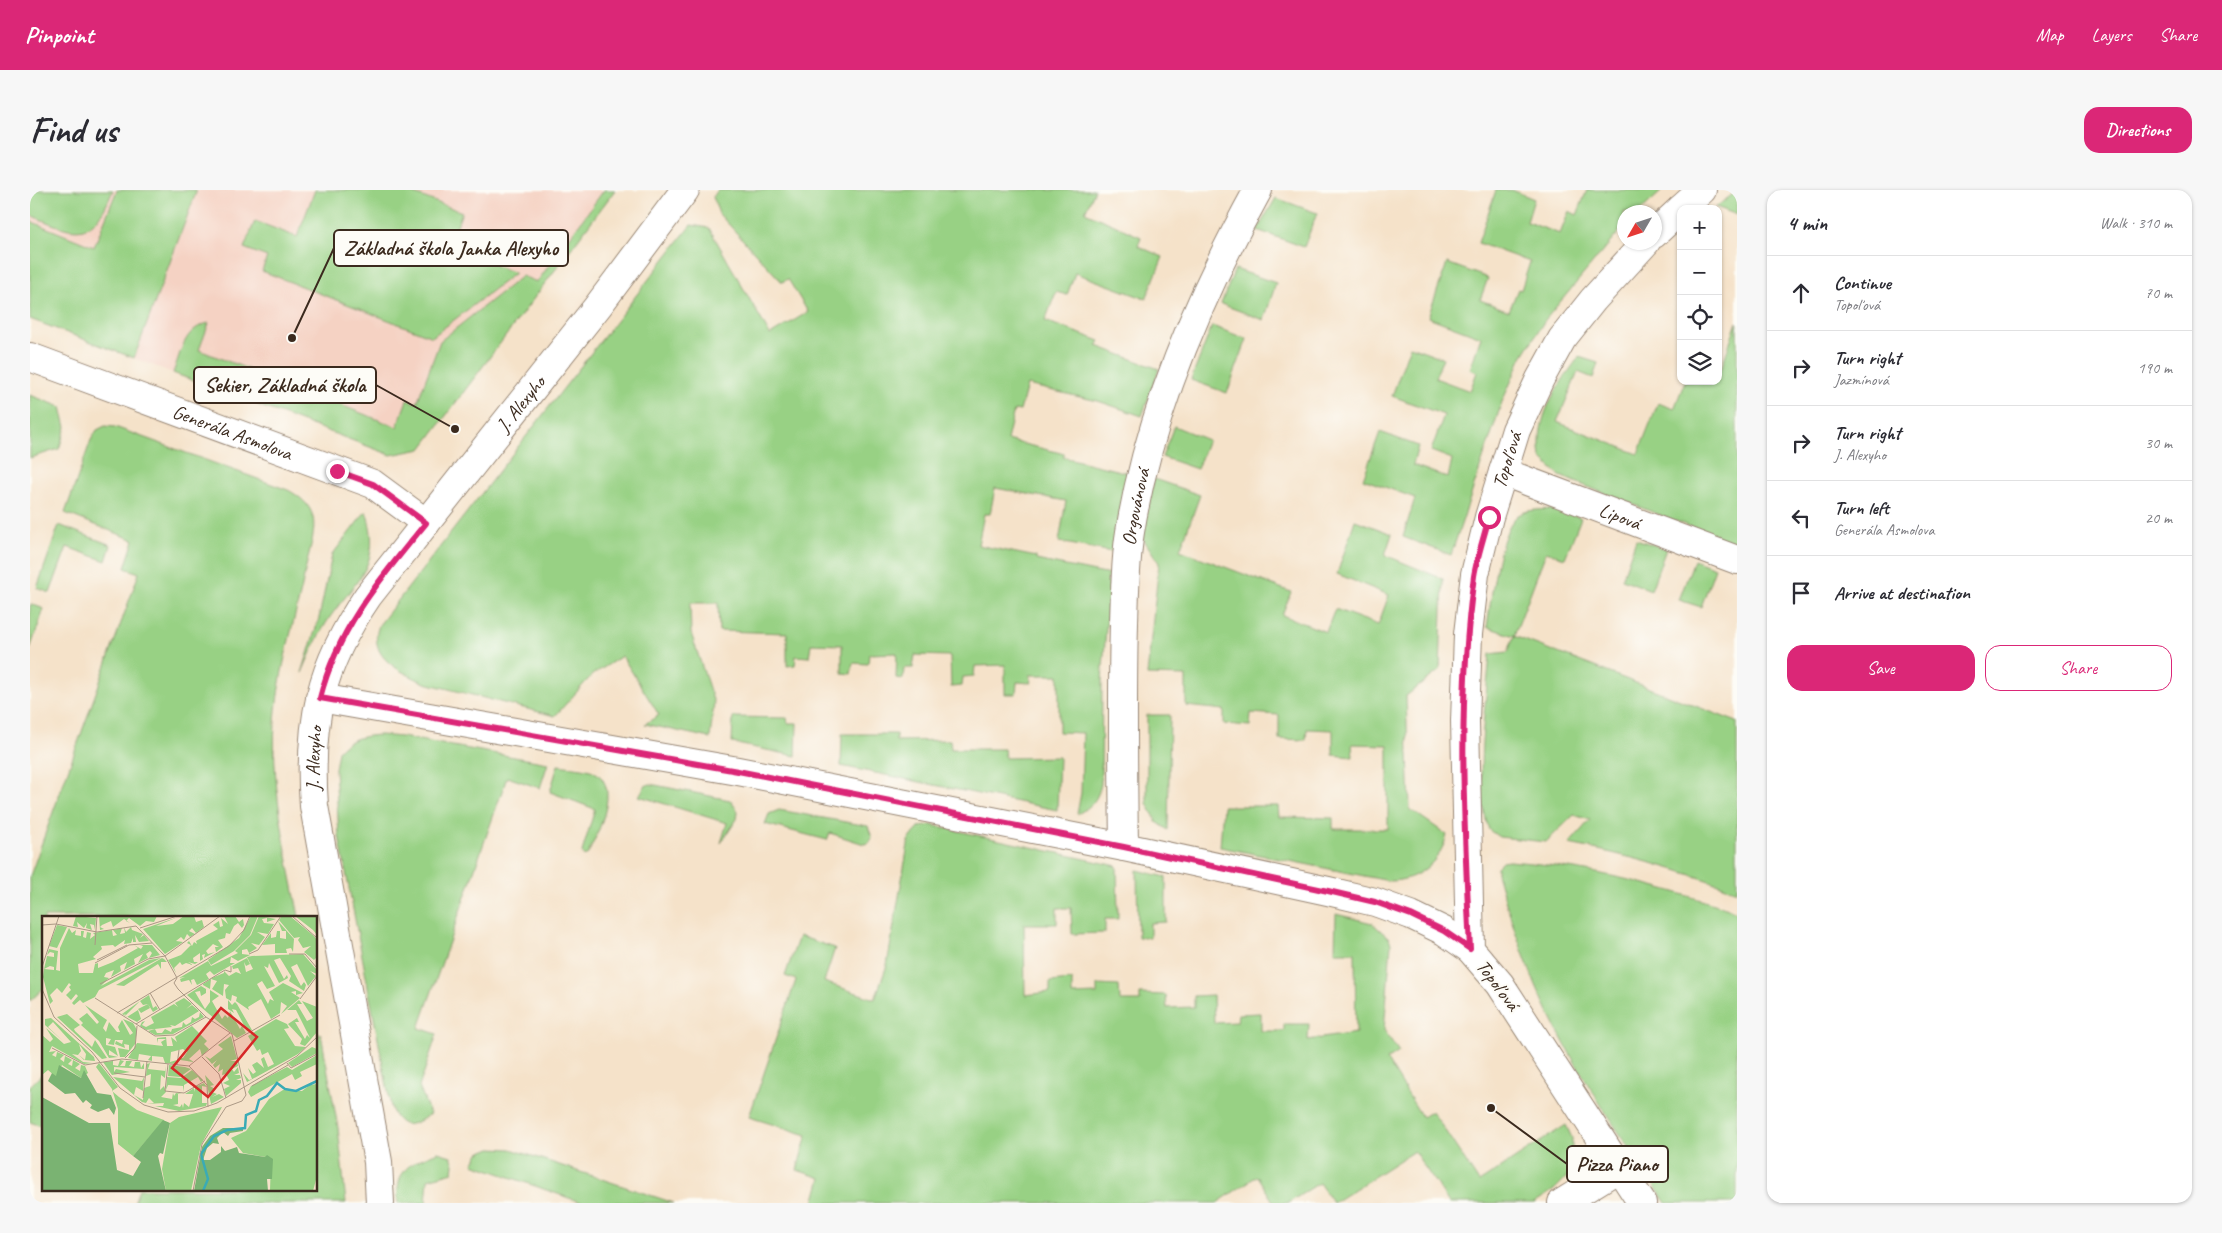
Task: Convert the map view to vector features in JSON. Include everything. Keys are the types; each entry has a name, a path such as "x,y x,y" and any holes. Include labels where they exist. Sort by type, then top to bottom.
{"street":[{"name":"J. Alexyho","path":"380,1203 378,1162 314,806 311,765 320,698 326,676 342,636 368,596 598,306 685,190"},
{"name":"Orgovánová","path":"1124,847 1122,723 1125,580 1130,533 1143,470 1162,408 1194,322 1228,246 1258,190"},
{"path":"1685,205 1702,190"},
{"path":"1662,227 1677,213"},
{"name":"Topoľová","path":"1639,250 1593,300 1562,339 1540,378 1516,430 1475,574 1468,634 1465,796 1470,949 1500,984 1642,1203"},
{"name":"Generála Asmolova","path":"30,357 373,484 426,523"},
{"name":"Lipová","path":"1503,472 1737,560"},
{"path":"320,698 738,771 1124,847 1375,902 1411,915 1436,927 1470,949"},
{"path":"1562,1203 1620,1167"}],"shaded area":[{"path":"30,190 615,190 421,449 391,455 30,319"}],"green space":[{"path":"30,190 113,190 98,219 90,226 81,230 59,227 30,215"},
{"path":"117,190 197,190 134,358 30,319 30,221 94,247"},
{"path":"315,190 404,190 462,212 449,247 515,273 432,337 262,271 267,257 244,248 255,221 297,237"},
{"path":"604,190 615,190 421,449 391,455 173,373 181,349 189,335 194,330 209,323 199,350 397,427 407,400 417,403 440,341 522,276 537,282"},
{"path":"718,190 1095,190 1085,212 1141,237 1138,246 1163,257 1146,299 1075,273 1067,295 1056,292 1045,321 1100,341 1097,346 1159,369 1142,416 1098,401 1027,385 1020,411 1014,410 1007,440 1065,454 1063,457 1128,473 1112,552 1059,542 1066,501 995,488 990,514 984,514 978,545 1036,557 1036,560 1110,575 1102,681 1101,784 1094,802 1077,814 1081,793 1083,733 1059,732 1059,675 1030,675 1031,683 1017,682 1016,694 1005,694 1005,665 975,666 974,676 963,677 962,686 951,687 950,656 915,655 913,668 904,668 903,679 896,678 897,653 869,654 868,664 853,663 851,674 842,673 842,645 811,644 809,657 796,656 795,665 787,666 787,633 719,631 718,603 690,603 691,633 714,703 710,738 645,724 659,715 622,656 592,675 555,716 425,683 396,668 382,655 378,646 377,636 379,625 691,225 709,228 770,335 808,312 788,279 782,282 719,214 713,197"},
{"path":"1496,190 1512,190 1534,199 1527,222 1560,234 1569,211 1577,215 1587,190 1663,190 1647,205 1617,205 1617,234 1545,320 1522,357 1502,402 1451,555 1403,537 1415,498 1363,479 1380,432 1418,446 1413,465 1448,478 1452,459 1431,451 1444,415 1392,396 1410,346 1443,358 1435,378 1470,391 1477,372 1470,369 1481,337 1428,317 1447,263 1488,278 1480,300 1509,311 1518,289 1521,290 1530,262 1478,243"},
{"path":"1737,191 1737,215 1722,209 1722,205 1719,205"},
{"path":"1276,198 1317,213 1304,247 1257,230"},
{"path":"1235,269 1276,283 1264,320 1221,304"},
{"path":"1737,322 1737,545 1560,476 1541,458 1541,429 1544,416 1555,392 1579,357 1598,363 1593,378 1578,372 1557,422 1638,454 1658,403 1674,409 1683,385 1722,385 1722,366"},
{"path":"1212,326 1247,339 1227,393 1191,380"},
{"path":"30,395 61,407 66,427 59,449 30,458"},
{"path":"105,426 115,427 288,490 304,501 312,512 314,528 278,691 274,736 280,814 299,916 42,916 42,990 30,1001 30,876 139,573 125,568 134,540 65,513 91,440 97,430"},
{"path":"1174,426 1208,440 1197,469 1162,457"},
{"path":"1154,479 1200,495 1180,550 1291,592 1282,615 1326,632 1335,609 1378,625 1389,595 1337,574 1355,520 1392,534 1385,555 1443,579 1440,670 1406,696 1410,809 1447,835 1439,854 1418,874 1409,878 1389,881 1220,847 1223,806 1278,806 1279,817 1333,818 1333,829 1388,829 1388,745 1352,744 1353,757 1333,755 1333,730 1307,729 1306,740 1279,739 1279,715 1251,713 1250,726 1224,724 1224,710 1186,706 1186,676 1147,675 1159,563 1142,537"},
{"path":"1559,509 1581,518 1565,558 1546,552 1514,636 1487,627 1496,568 1510,524 1521,513 1537,510"},
{"path":"366,511 371,544 365,569 330,617 314,645 302,673 319,618 332,555"},
{"path":"59,525 111,545 106,561 67,547 50,593 37,588"},
{"path":"1636,539 1666,549 1651,590 1622,579"},
{"path":"1694,560 1715,568 1701,607 1679,600"},
{"path":"31,604 44,609 30,649 30,607"},
{"path":"1514,636 1737,722 1737,891 1696,876 1654,864 1569,844 1590,820 1574,815 1546,842 1499,837 1489,830 1484,811 1481,767 1490,654 1508,652"},
{"path":"1147,715 1170,715 1168,830 1157,822 1147,803"},
{"path":"733,717 787,718 788,723 797,723 796,756 732,743"},
{"path":"842,734 896,734 896,741 950,740 951,749 1004,749 1005,758 1059,757 1057,810 841,766"},
{"path":"380,735 402,737 548,763 540,788 507,777 419,1028 437,1034 419,1087 430,1114 412,1124 402,1123 398,1120 391,1107 339,836 335,769 338,751 352,740"},
{"path":"558,765 593,771 602,778 606,787 605,811 597,835 588,854 584,856 582,852 595,809 550,792"},
{"path":"650,784 730,800 738,811 737,819 721,843 727,823 639,796 645,786"},
{"path":"779,810 868,826 872,838 869,843 864,844 830,833 827,840 765,824 769,814"},
{"path":"931,825 1117,866 1118,919 1105,919 1105,933 1072,934 1071,908 1057,908 1057,924 1024,924 1025,995 1050,992 1050,982 1072,980 1072,995 1097,994 1097,985 1119,986 1120,1001 1140,1001 1140,994 1166,995 1167,1008 1194,1007 1194,996 1213,995 1214,1023 1237,1022 1238,1014 1261,1013 1261,1031 1284,1031 1284,1024 1309,1024 1308,1040 1356,1033 1355,952 1335,952 1336,914 1372,923 1389,938 1391,944 1384,1030 1399,1052 1387,1060 1422,1117 1432,1111 1479,1182 1566,1125 1572,1138 1572,1166 1566,1178 1554,1190 1534,1203 1449,1203 1414,1151 1333,1203 1319,1183 1288,1203 1274,1203 1257,1176 1217,1203 814,1203 821,1178 797,1170 807,1135 749,1117 796,980 785,976 799,936 835,948 824,982 875,999 887,965 909,839 920,827"},
{"path":"1509,861 1568,868 1625,879 1737,912 1737,1203 1666,1203 1634,1155 1571,1056 1531,973 1518,940 1497,873 1497,867 1502,862"},
{"path":"1137,870 1166,877 1166,922 1150,923 1150,937 1138,937"},
{"path":"318,1033 321,1034 338,1128 346,1203 134,1203 139,1190 318,1190"},
{"path":"42,1074 42,1126 30,1122 30,1086"},
{"path":"491,1148 511,1149 674,1203 583,1203 473,1164 479,1153"},
{"path":"438,1152 451,1156 454,1164 453,1172 428,1179 426,1203 398,1203 399,1182 406,1168"}],"place":[{"name":"Základná škola Janka Alexyho","path":"292,338"},
{"name":"Sekier, Základná škola","path":"455,429"},
{"name":"Pizza Piano","path":"1491,1108"}],"route":[{"path":"337,471 373,484 426,523 368,596 342,636 326,676 320,698 738,771 1124,847 1328,891 1375,902 1411,915 1444,931 1470,949 1465,796 1468,634 1475,574 1489,517"}]}
